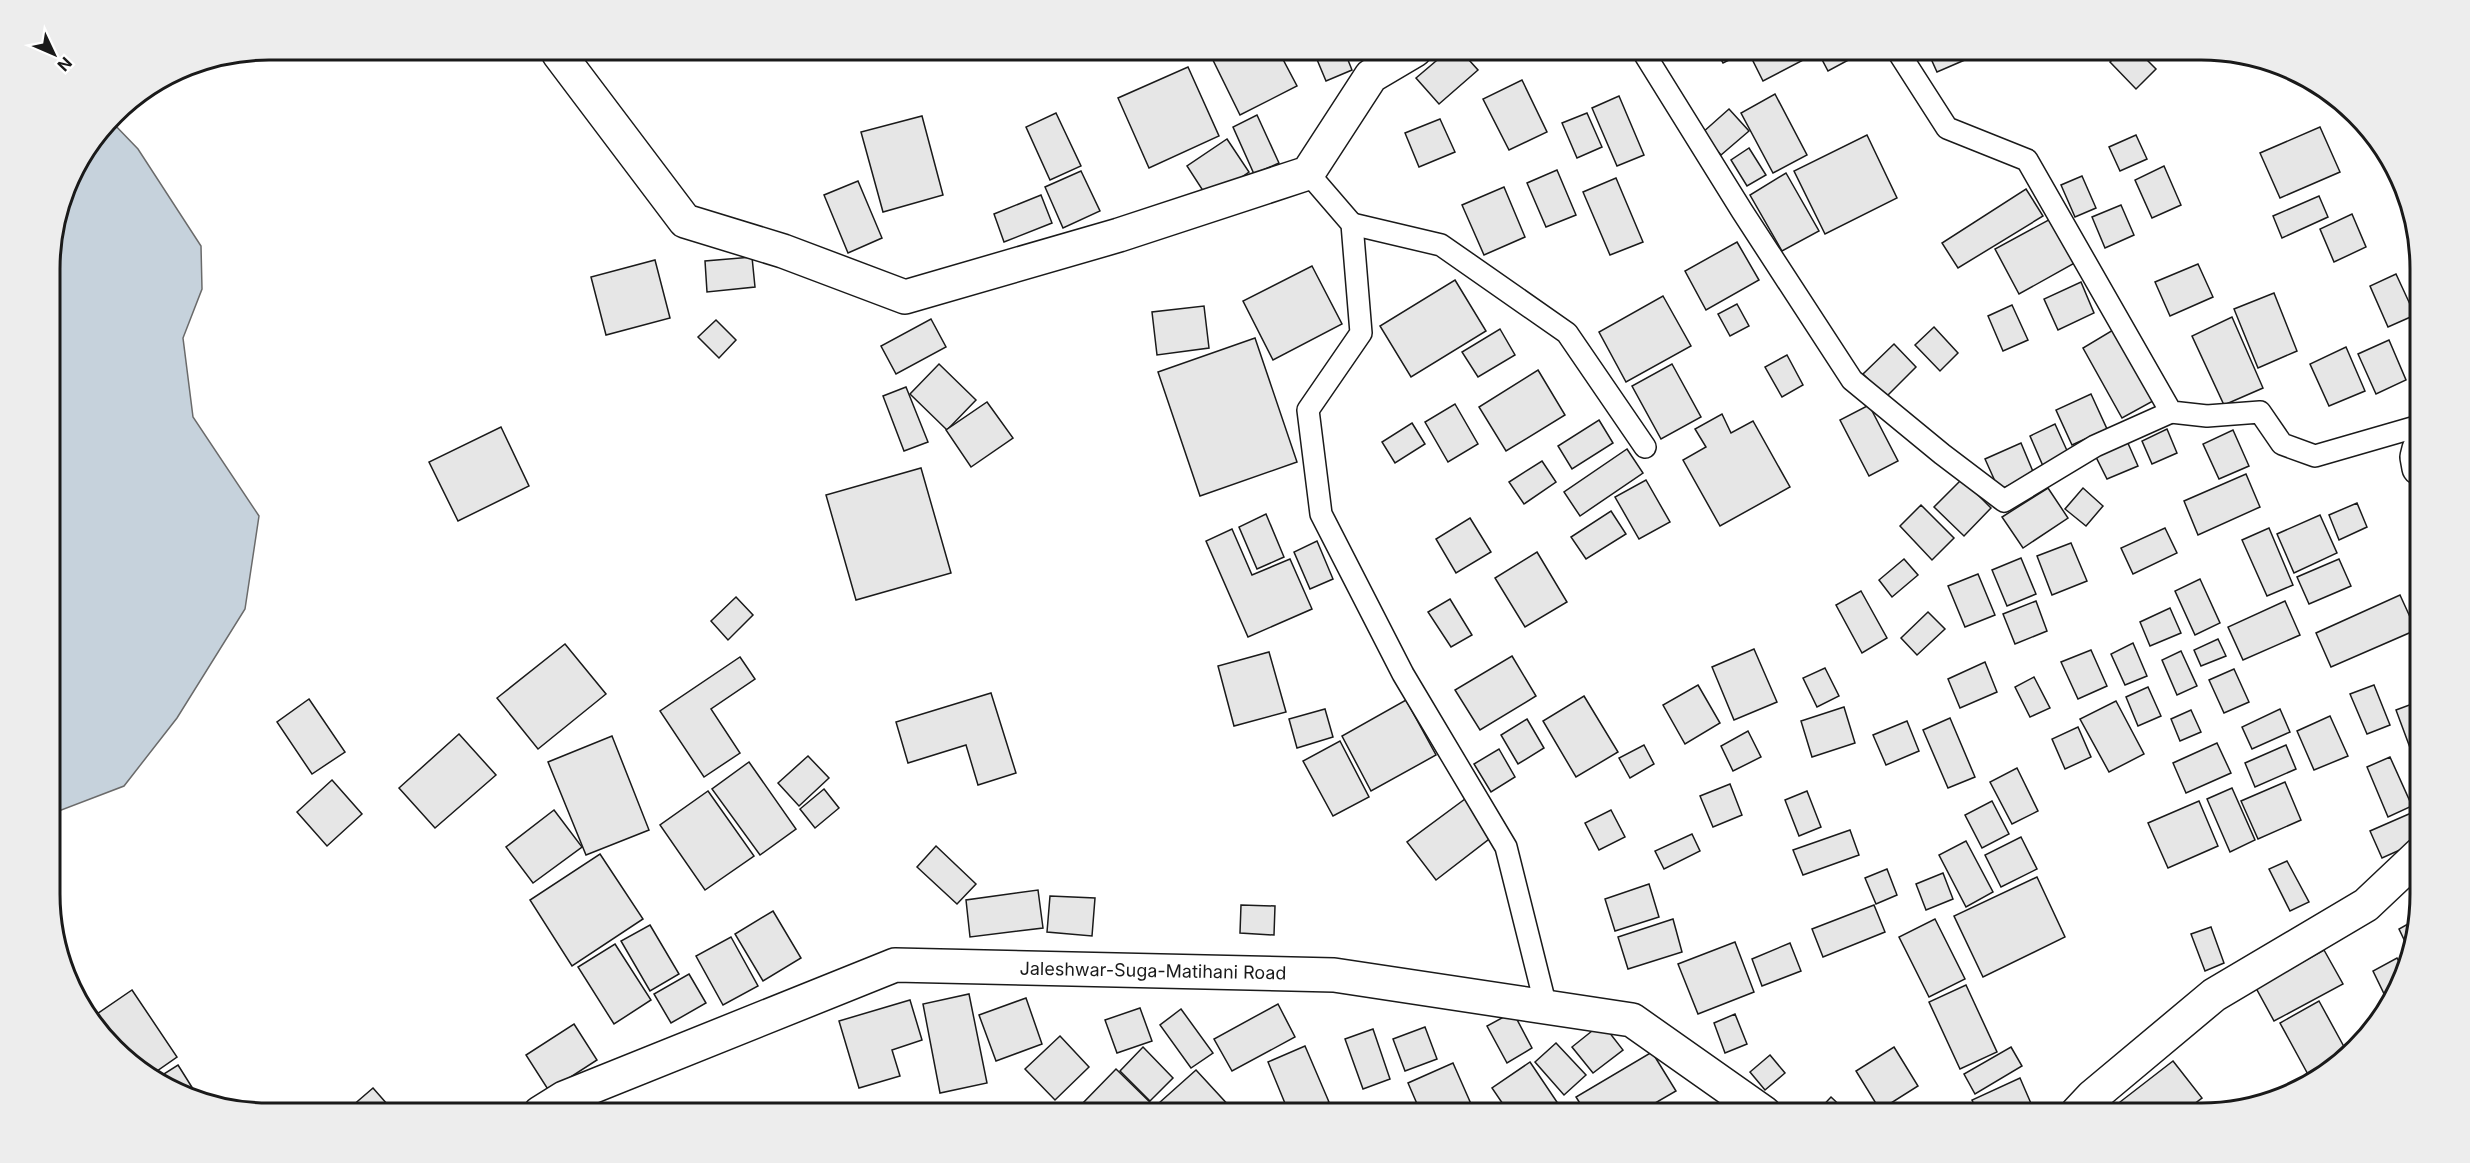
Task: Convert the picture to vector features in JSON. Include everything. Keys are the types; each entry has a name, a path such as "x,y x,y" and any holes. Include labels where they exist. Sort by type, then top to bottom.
{"street":[{"path":"563,60 684,221 783,251 905,297 1119,235 1308,173 1371,76 1398,60"},
{"path":"2086,1103 2214,995 2366,905 2410,863"},
{"name":"Jaleshwar-Suga-Matihani Road","path":"556,1103 895,964 1334,975 1632,1020 1750,1103"}],"lane":[{"path":"1648,60 1742,211 1852,380 1942,454 2004,501 2095,446 2171,412 2207,416 2260,412 2282,444 2315,456 2410,429"},
{"path":"1903,60 1947,128 2027,160 2171,412"},
{"path":"1308,173 1352,224 1361,333 1308,410 1321,513 1403,674 1506,847 1546,1007"},
{"path":"1352,224 1441,244 1567,333 1645,447"}],"shaded area":[{"path":"116,126 138,149 201,246 202,289 183,338 193,417 259,516 245,609 177,718 124,786 60,811 60,255 67,215 76,189 95,153"}],"building":[{"path":"1213,60 1283,60 1297,86 1240,115"},
{"path":"1317,60 1348,60 1352,70 1326,81"},
{"path":"1437,60 1469,60 1478,70 1439,104 1416,78"},
{"path":"1752,60 1803,60 1763,81"},
{"path":"1822,60 1848,60 1828,71"},
{"path":"1932,60 1965,60 1937,72"},
{"path":"2112,60 2147,60 2156,69 2136,89 2110,62"},
{"path":"1188,67 1219,136 1149,168 1118,98"},
{"path":"1522,80 1547,132 1509,150 1483,99"},
{"path":"1775,94 1807,155 1773,173 1741,113"},
{"path":"1619,96 1644,155 1617,166 1592,108"},
{"path":"1729,109 1749,131 1721,155 1702,133"},
{"path":"1056,113 1081,166 1050,180 1026,127"},
{"path":"1587,113 1602,147 1577,158 1562,123"},
{"path":"1257,115 1279,163 1254,174 1233,127"},
{"path":"922,116 943,195 883,212 861,132"},
{"path":"1440,119 1455,152 1419,167 1405,133"},
{"path":"2320,127 2340,172 2280,198 2260,153"},
{"path":"1867,135 1897,198 1825,234 1794,171"},
{"path":"2136,135 2147,159 2120,171 2109,147"},
{"path":"1227,139 1249,172 1209,200 1187,166"},
{"path":"1749,148 1766,175 1747,186 1731,160"},
{"path":"2164,166 2181,205 2152,218 2135,180"},
{"path":"1557,170 1576,215 1546,227 1527,183"},
{"path":"1081,171 1100,211 1063,228 1045,187"},
{"path":"1786,173 1819,231 1782,251 1750,195"},
{"path":"2082,176 2096,208 2075,217 2061,185"},
{"path":"1616,178 1643,242 1610,255 1583,192"},
{"path":"858,181 882,238 848,253 824,195"},
{"path":"1504,187 1525,237 1484,255 1462,205"},
{"path":"2026,189 2043,216 1958,268 1942,243"},
{"path":"1041,195 1052,223 1004,242 994,214"},
{"path":"2319,196 2328,217 2282,238 2273,216"},
{"path":"2121,205 2134,235 2105,248 2092,217"},
{"path":"2352,214 2366,247 2334,262 2320,229"},
{"path":"2056,216 2080,260 2019,294 1995,249"},
{"path":"1737,242 1759,280 1706,310 1685,271"},
{"path":"752,257 755,287 707,292 705,261"},
{"path":"655,260 670,318 606,335 591,277"},
{"path":"2198,264 2213,297 2170,316 2155,282"},
{"path":"1312,266 1342,324 1273,360 1243,301"},
{"path":"2396,274 2410,304 2410,317 2388,327 2370,286"},
{"path":"1455,280 1486,331 1411,377 1380,326"},
{"path":"2081,282 2094,313 2058,330 2044,299"},
{"path":"2274,293 2297,351 2258,368 2234,309"},
{"path":"1663,296 1691,346 1626,382 1599,332"},
{"path":"1737,304 1749,326 1730,336 1718,314"},
{"path":"2012,305 2028,340 2003,351 1988,316"},
{"path":"1204,306 1209,348 1157,355 1152,312"},
{"path":"2232,317 2263,388 2224,405 2192,336"},
{"path":"931,319 946,347 896,374 881,346"},
{"path":"716,320 736,340 719,358 698,337"},
{"path":"1934,327 1958,353 1940,371 1915,345"},
{"path":"1500,329 1515,355 1478,377 1462,352"},
{"path":"2113,330 2153,401 2122,418 2083,348"},
{"path":"1255,338 1297,462 1200,496 1158,372"},
{"path":"2389,340 2406,380 2376,394 2358,354"},
{"path":"1894,344 1916,367 1886,397 1863,374"},
{"path":"2346,347 2365,391 2329,406 2310,364"},
{"path":"1787,355 1803,385 1782,397 1765,367"},
{"path":"939,364 976,400 947,430 910,394"},
{"path":"1672,364 1701,417 1661,439 1632,386"},
{"path":"1538,370 1565,415 1506,451 1479,407"},
{"path":"906,387 928,442 904,451 883,396"},
{"path":"2091,394 2107,429 2072,445 2056,410"},
{"path":"987,402 1013,438 971,467 946,430"},
{"path":"1455,404 1478,444 1448,462 1425,422"},
{"path":"1869,405 1898,461 1869,476 1840,420"},
{"path":"1722,414 1731,433 1753,421 1790,487 1720,526 1683,460 1706,447 1695,429"},
{"path":"1599,420 1613,443 1572,469 1558,446"},
{"path":"1412,423 1425,444 1395,463 1382,442"},
{"path":"2055,424 2069,455 2043,466 2030,436"},
{"path":"501,427 529,486 458,521 429,462"},
{"path":"2167,429 2177,453 2152,464 2142,441"},
{"path":"2233,430 2249,466 2219,479 2203,444"},
{"path":"2127,441 2138,466 2107,479 2095,455"},
{"path":"2021,443 2034,474 1999,490 1985,459"},
{"path":"1627,449 1643,473 1580,516 1564,492"},
{"path":"1542,461 1556,482 1524,504 1509,482"},
{"path":"921,468 951,573 856,600 826,495"},
{"path":"2246,474 2260,507 2198,535 2184,501"},
{"path":"1962,479 1991,508 1964,536 1934,507"},
{"path":"1646,480 1670,522 1639,539 1615,497"},
{"path":"2048,488 2068,518 2023,548 2002,517"},
{"path":"2083,488 2103,506 2086,526 2065,509"},
{"path":"2357,503 2367,527 2339,540 2329,515"},
{"path":"1921,505 1954,538 1932,560 1900,526"},
{"path":"1611,511 1626,534 1586,559 1571,537"},
{"path":"1266,514 1284,557 1257,569 1239,527"},
{"path":"2320,515 2337,553 2294,573 2277,534"},
{"path":"1470,518 1491,552 1456,573 1436,539"},
{"path":"2165,528 2177,553 2133,574 2121,548"},
{"path":"2269,528 2293,585 2267,596 2242,540"},
{"path":"1232,529 1252,575 1290,559 1312,609 1248,637 1206,541"},
{"path":"1317,541 1333,579 1310,589 1294,552"},
{"path":"2071,543 2087,581 2052,595 2037,556"},
{"path":"1537,552 1567,602 1525,627 1495,578"},
{"path":"2021,558 2036,594 2007,606 1992,570"},
{"path":"1904,559 1918,575 1892,597 1879,580"},
{"path":"2339,559 2351,586 2309,604 2297,577"},
{"path":"1978,574 1995,615 1965,627 1948,586"},
{"path":"2200,579 2220,623 2195,635 2175,591"},
{"path":"1861,591 1887,638 1862,653 1836,605"},
{"path":"2400,595 2410,617 2410,633 2331,667 2316,633"},
{"path":"736,597 753,615 728,640 711,621"},
{"path":"1450,599 1472,635 1451,647 1428,612"},
{"path":"2036,601 2047,631 2015,644 2003,614"},
{"path":"2285,601 2300,635 2243,660 2228,627"},
{"path":"2170,608 2181,633 2150,646 2140,622"},
{"path":"1928,612 1945,629 1917,655 1901,638"},
{"path":"2218,639 2226,656 2201,666 2194,650"},
{"path":"2133,643 2147,676 2125,685 2111,654"},
{"path":"565,644 606,694 538,749 497,698"},
{"path":"1754,649 1777,702 1734,720 1712,667"},
{"path":"2091,650 2107,686 2078,699 2061,662"},
{"path":"2181,651 2197,686 2177,695 2162,660"},
{"path":"1269,652 1286,712 1234,726 1218,666"},
{"path":"1512,656 1536,696 1480,730 1455,690"},
{"path":"740,657 755,679 711,709 740,753 704,777 660,711"},
{"path":"1985,662 1997,692 1960,708 1948,679"},
{"path":"1825,668 1839,696 1817,707 1803,678"},
{"path":"2234,669 2249,702 2224,713 2209,680"},
{"path":"2034,677 2050,708 2030,717 2015,687"},
{"path":"1698,685 1720,723 1685,744 1663,705"},
{"path":"2374,685 2390,725 2367,734 2350,694"},
{"path":"2148,687 2161,716 2138,726 2126,697"},
{"path":"991,693 1016,773 978,785 966,745 908,763 896,722"},
{"path":"1584,696 1618,752 1576,777 1543,721"},
{"path":"309,699 345,752 312,774 277,722"},
{"path":"1406,700 1436,755 1371,791 1342,736"},
{"path":"2116,701 2144,754 2109,772 2080,719"},
{"path":"2410,705 2410,748 2396,710"},
{"path":"1844,707 1855,743 1812,757 1801,721"},
{"path":"1325,709 1333,737 1297,748 1289,719"},
{"path":"2280,709 2290,732 2252,749 2242,727"},
{"path":"2191,710 2201,732 2180,741 2171,719"},
{"path":"2330,716 2348,756 2314,770 2297,731"},
{"path":"1950,718 1975,777 1948,788 1923,730"},
{"path":"1527,719 1544,748 1518,764 1501,735"},
{"path":"1907,721 1919,751 1886,765 1873,735"},
{"path":"2078,727 2091,757 2065,769 2052,739"},
{"path":"1748,731 1761,757 1733,771 1721,746"},
{"path":"459,734 496,775 435,828 399,788"},
{"path":"612,736 649,830 586,855 548,762"},
{"path":"1340,741 1369,797 1333,816 1303,761"},
{"path":"2217,743 2231,773 2186,793 2173,763"},
{"path":"1644,745 1654,764 1630,778 1619,758"},
{"path":"2286,745 2296,769 2255,787 2245,763"},
{"path":"1499,749 1515,777 1491,792 1474,764"},
{"path":"808,756 829,778 799,806 778,783"},
{"path":"2390,757 2410,802 2410,807 2388,817 2367,767"},
{"path":"749,762 796,829 760,855 712,789"},
{"path":"2017,768 2038,811 2012,824 1990,782"},
{"path":"332,780 362,814 327,846 297,812"},
{"path":"2285,782 2301,820 2258,839 2241,801"},
{"path":"1730,784 1742,815 1713,827 1700,796"},
{"path":"2232,788 2255,840 2230,852 2207,799"},
{"path":"824,789 839,808 815,828 800,809"},
{"path":"708,791 754,856 705,890 660,825"},
{"path":"1807,791 1821,827 1799,836 1785,800"},
{"path":"1465,799 1493,836 1436,880 1407,842"},
{"path":"1992,801 2009,834 1982,848 1965,815"},
{"path":"2199,801 2218,846 2168,868 2148,823"},
{"path":"554,810 582,847 533,883 506,847"},
{"path":"1611,810 1625,837 1599,850 1585,823"},
{"path":"2410,814 2410,845 2382,858 2370,831"},
{"path":"1850,830 1859,855 1803,875 1793,850"},
{"path":"1692,834 1700,851 1664,869 1655,851"},
{"path":"2021,837 2037,869 2001,887 1985,855"},
{"path":"1966,841 1993,892 1966,907 1939,855"},
{"path":"936,846 976,884 957,904 917,867"},
{"path":"600,854 643,919 572,966 530,900"},
{"path":"2287,861 2309,902 2290,911 2269,869"},
{"path":"1887,869 1897,895 1876,904 1865,878"},
{"path":"1943,873 1953,899 1926,910 1916,884"},
{"path":"2037,877 2065,937 1983,977 1954,916"},
{"path":"1649,884 1659,917 1615,931 1605,899"},
{"path":"1038,890 1043,928 970,937 966,900"},
{"path":"1050,896 1095,898 1092,936 1047,932"},
{"path":"1241,905 1275,906 1274,935 1240,933"},
{"path":"1874,905 1885,932 1823,957 1812,929"},
{"path":"773,911 801,958 763,981 735,934"},
{"path":"1673,919 1682,952 1628,969 1618,937"},
{"path":"1935,919 1965,979 1929,997 1899,937"},
{"path":"2408,924 2405,941 2399,929"},
{"path":"650,925 679,974 650,991 621,941"},
{"path":"2211,927 2224,963 2205,971 2191,934"},
{"path":"731,937 758,986 723,1005 696,956"},
{"path":"1735,942 1754,992 1698,1014 1678,964"},
{"path":"1790,943 1801,971 1762,986 1752,959"},
{"path":"615,944 651,1000 614,1024 578,967"},
{"path":"2324,950 2343,984 2274,1021 2256,988"},
{"path":"2397,958 2399,961 2384,994 2373,971"},
{"path":"689,974 706,1003 671,1023 654,994"},
{"path":"1966,985 1997,1052 1960,1069 1929,1002"},
{"path":"132,990 177,1057 157,1071 121,1042 98,1013"},
{"path":"969,994 987,1083 940,1093 923,1004"},
{"path":"1026,998 1042,1044 996,1061 979,1015"},
{"path":"910,1000 922,1040 892,1050 900,1076 859,1088 839,1021"},
{"path":"2319,1001 2344,1046 2307,1073 2280,1023"},
{"path":"1278,1004 1295,1037 1232,1071 1214,1039"},
{"path":"1140,1008 1152,1041 1117,1053 1105,1020"},
{"path":"1181,1009 1213,1053 1191,1068 1160,1025"},
{"path":"1513,1012 1532,1048 1507,1063 1487,1026"},
{"path":"1735,1014 1747,1044 1725,1053 1714,1023"},
{"path":"1602,1023 1623,1050 1593,1073 1572,1047"},
{"path":"574,1024 597,1060 549,1091 526,1055"},
{"path":"1425,1027 1437,1059 1405,1071 1393,1039"},
{"path":"1373,1029 1390,1079 1363,1089 1345,1039"},
{"path":"1060,1036 1089,1067 1055,1100 1025,1069"},
{"path":"1556,1043 1586,1075 1564,1095 1535,1062"},
{"path":"1305,1046 1329,1102 1285,1103 1268,1062"},
{"path":"1143,1047 1173,1078 1150,1101 1120,1071"},
{"path":"1894,1047 1918,1086 1891,1103 1876,1103 1856,1071"},
{"path":"2011,1047 2022,1066 1975,1094 1964,1074"},
{"path":"1652,1052 1676,1091 1655,1103 1580,1103 1576,1097"},
{"path":"1770,1055 1785,1073 1765,1090 1750,1072"},
{"path":"2173,1061 2202,1098 2195,1103 2120,1102"},
{"path":"1530,1062 1558,1103 1502,1103 1492,1088"},
{"path":"1453,1063 1471,1103 1417,1103 1408,1083"},
{"path":"178,1065 193,1088 189,1087 163,1074"},
{"path":"1116,1069 1151,1103 1083,1103"},
{"path":"1196,1070 1226,1103 1159,1103"},
{"path":"2020,1078 2031,1103 1973,1103 1972,1100"},
{"path":"373,1088 386,1103 356,1103"},
{"path":"1831,1097 1837,1103 1825,1103"}]}
